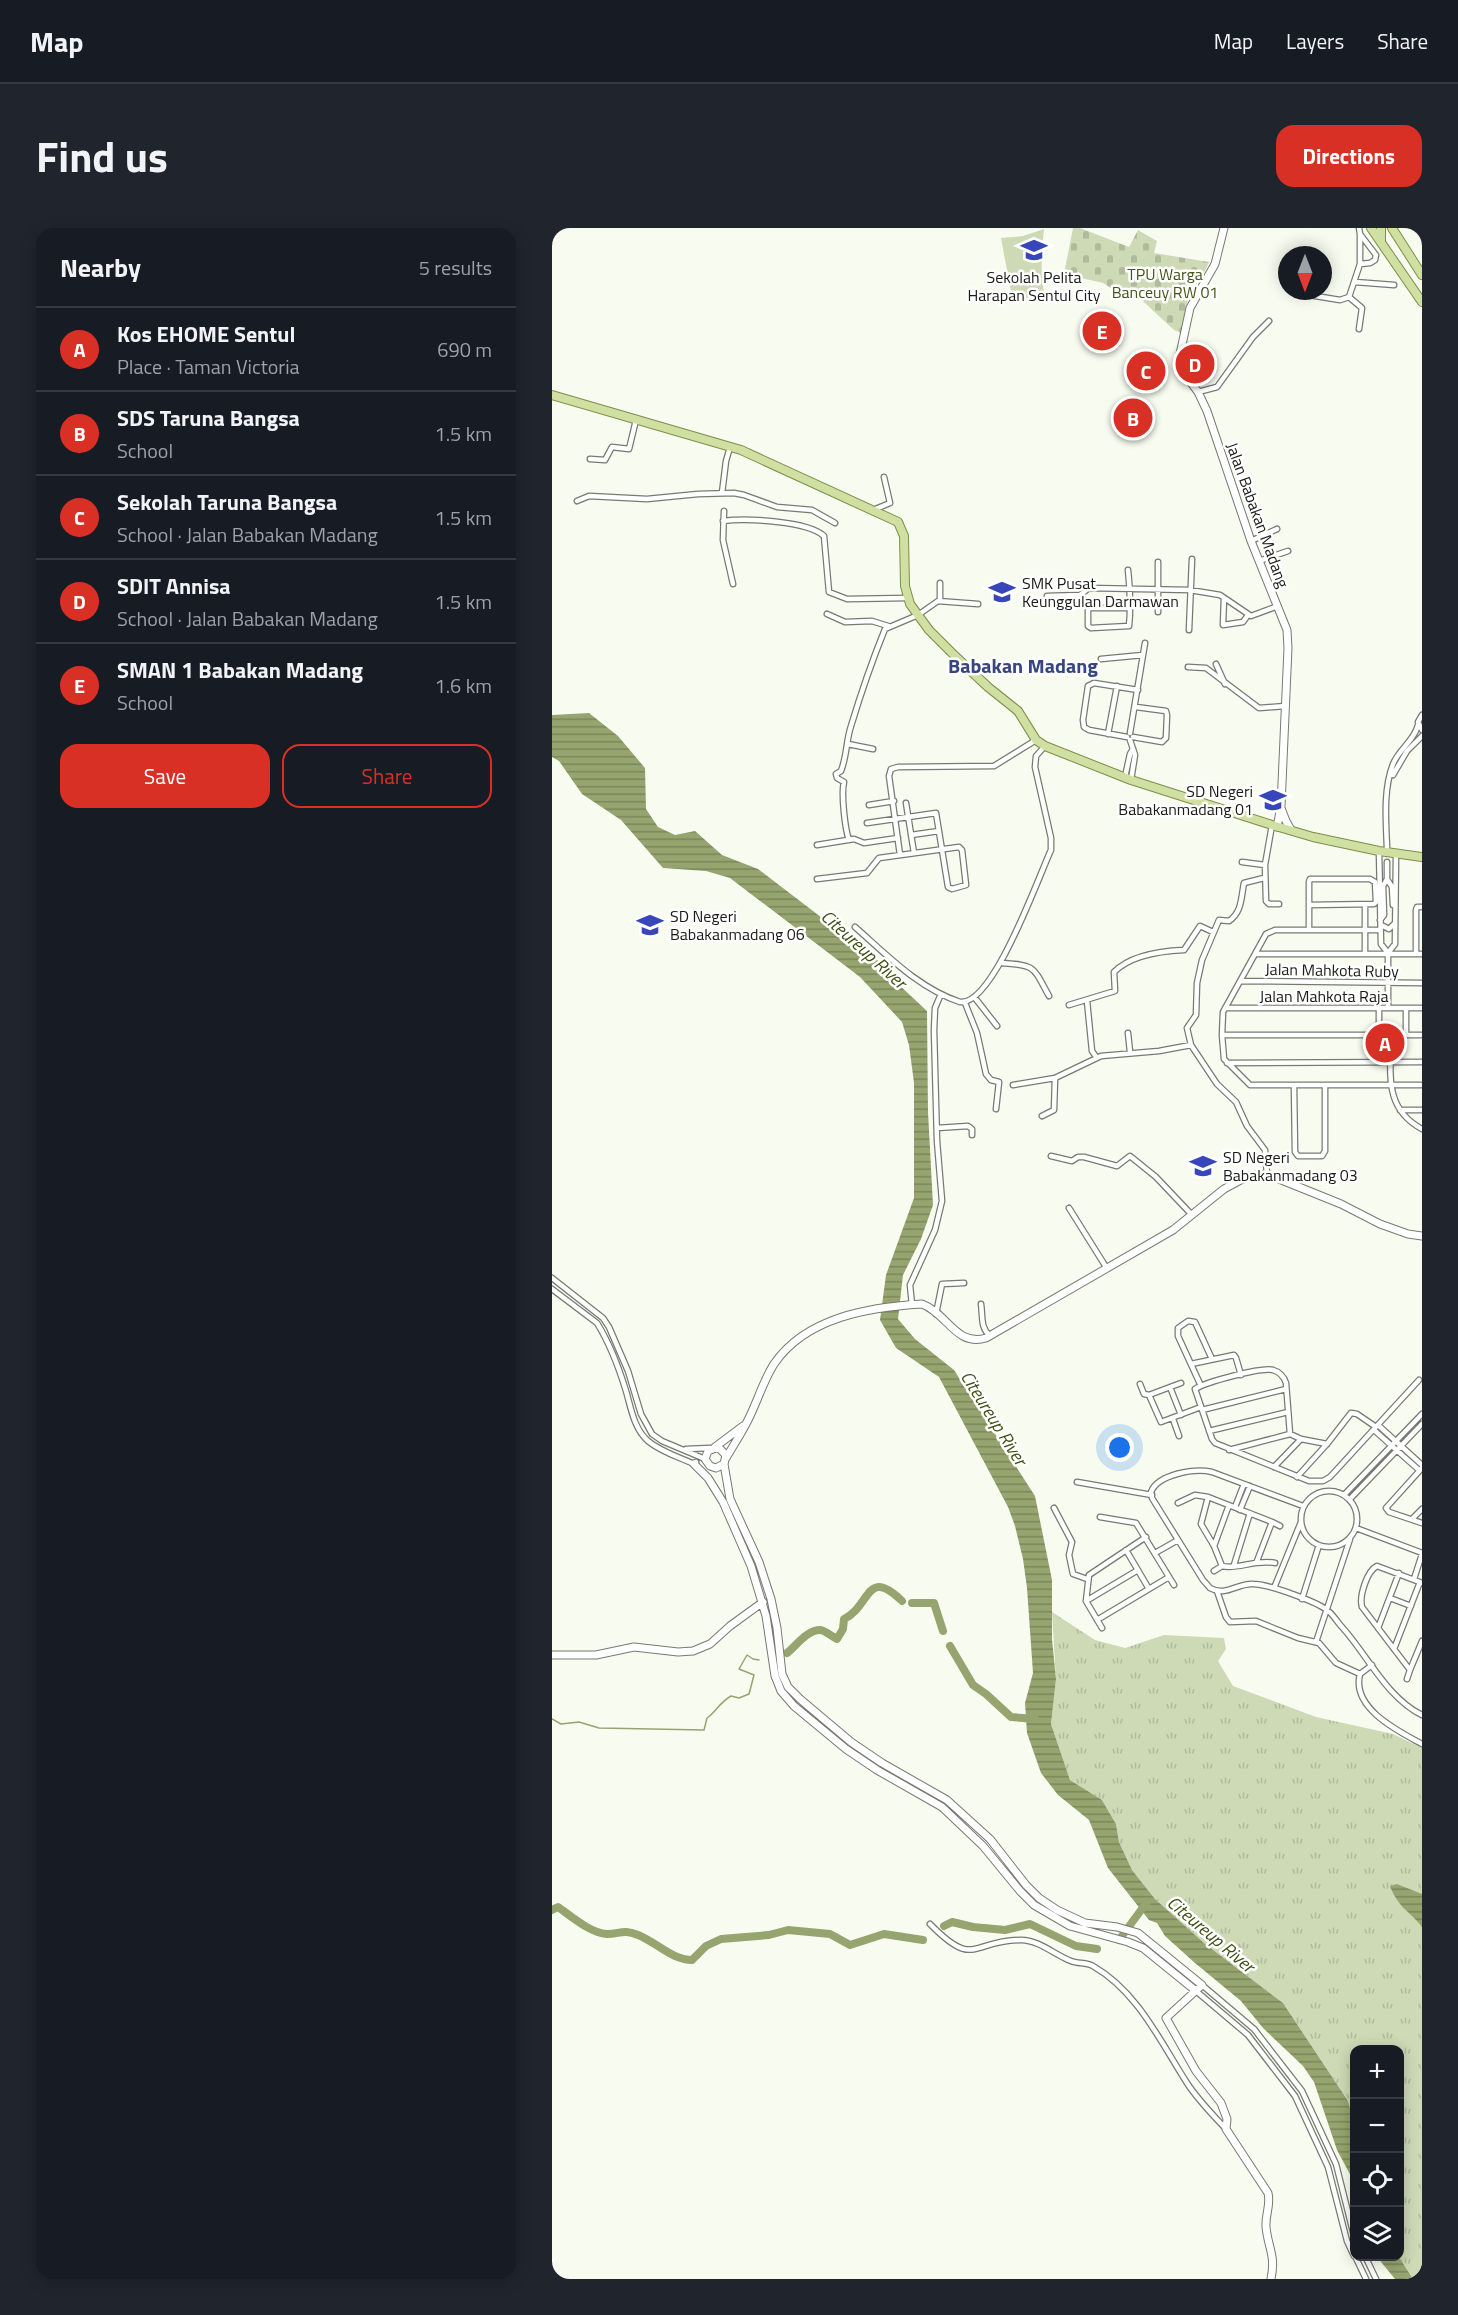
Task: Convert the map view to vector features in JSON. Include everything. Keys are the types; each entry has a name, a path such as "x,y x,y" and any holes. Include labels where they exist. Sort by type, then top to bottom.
{"main road":[{"path":"1381,228 1381,243"},
{"path":"1392,228 1422,275"},
{"path":"1371,229 1422,302"},
{"path":"552,395 756,456 896,520 902,526 905,586 908,598 918,615 955,656 1018,711 1036,740 1044,746 1128,778 1275,826 1313,837 1422,857"}],"street":[{"name":"Jalan Babakan Madang","path":"1224,228 1215,264 1190,308 1180,354 1183,372 1207,411 1251,541 1287,630 1281,806 1275,826"},
{"path":"1332,299 1340,300 1349,297 1355,282 1360,264 1359,228"},
{"path":"1360,234 1376,255 1375,260 1370,263 1360,264"},
{"path":"1355,282 1394,285"},
{"path":"1349,297 1362,308 1359,330"},
{"path":"1197,392 1217,387 1247,345 1269,321"},
{"path":"590,459 605,460 612,447 629,449 636,420"},
{"path":"722,492 730,447"},
{"path":"873,510 890,503 884,477"},
{"path":"576,501 589,496 646,499 722,492 744,495 777,507 812,510 835,523"},
{"path":"724,511 723,540 733,584"},
{"path":"723,521 743,519 808,527 824,536 828,592 847,599 908,598"},
{"path":"1251,541 1277,529"},
{"path":"1259,561 1288,551"},
{"path":"1189,630 1191,559"},
{"path":"1158,562 1158,612"},
{"path":"1128,570 1130,589 1130,608 1128,628 1091,628 1088,626 1090,608 1130,608"},
{"path":"940,583 940,601"},
{"path":"1047,596 1080,595 1089,588 1158,588 1212,592 1248,615 1257,615 1278,606"},
{"path":"1224,598 1223,625 1243,622 1248,615"},
{"path":"827,614 844,622 872,621 888,626 918,615 940,601 978,604"},
{"path":"849,840 845,827 842,792 844,782 836,776 846,757 849,731 865,679 888,626"},
{"path":"1128,778 1130,754 1133,749 1130,737 1145,643"},
{"path":"1101,658 1143,655"},
{"path":"1216,664 1225,684"},
{"path":"1188,667 1206,668 1259,708 1285,706"},
{"path":"1136,706 1166,711 1166,738 1162,742 1108,734 1084,727 1088,686 1094,683 1138,690"},
{"path":"1108,734 1117,686"},
{"path":"1388,953 1381,944 1380,922 1388,786 1394,762 1420,727 1419,719 1422,715"},
{"path":"1388,786 1401,760 1422,736"},
{"path":"900,855 889,773 894,767 994,766 1036,740"},
{"path":"848,744 873,750"},
{"path":"855,927 910,976 941,994 965,1003 975,998 1002,963 1052,847 1052,838 1035,767 1036,756 1044,746"},
{"path":"869,805 894,801"},
{"path":"906,803 914,853"},
{"path":"1281,806 1291,830"},
{"path":"817,879 867,873 879,858 943,849 961,848 965,886 952,889 948,887 943,849 936,813 867,823"},
{"path":"1275,826 1264,878 1266,902 1279,904"},
{"path":"911,835 939,831"},
{"path":"817,845 858,839 864,843 898,838"},
{"path":"1388,1008 1388,953 1395,944 1396,854"},
{"path":"1242,862 1265,865"},
{"path":"1380,922 1384,915 1383,886 1387,879 1387,862"},
{"path":"1264,878 1245,882 1237,913 1229,921 1220,920 1213,932 1198,975 1196,1016 1187,1028 1191,1045 1216,1084 1236,1102 1247,1126 1264,1150 1267,1174"},
{"path":"1309,905 1372,905 1376,902 1375,882 1372,879 1310,879 1309,905 1310,930"},
{"path":"1387,879 1392,887 1395,921"},
{"path":"1365,905 1365,954"},
{"path":"1255,954 1419,954 1417,908 1422,907"},
{"path":"1380,922 1387,929 1395,921"},
{"path":"1069,1005 1115,992 1114,972 1124,964 1161,951 1184,950 1200,926 1213,932"},
{"path":"1378,930 1271,931 1266,934 1225,1008 1222,1021 1222,1055 1226,1063 1250,1085 1422,1085"},
{"path":"1002,963 1030,966 1038,975 1049,996"},
{"name":"Jalan Mahkota Ruby","path":"1241,981 1422,983"},
{"path":"910,1305 910,1285 935,1230 941,1210 935,1008 941,994"},
{"path":"975,998 997,1026"},
{"path":"1087,1001 1092,1051 1097,1058"},
{"path":"965,1003 977,1033 986,1074 992,1080 999,1082 996,1109"},
{"name":"Jalan Mahkota Raja","path":"1225,1008 1422,1008"},
{"path":"1379,1008 1379,1035"},
{"path":"1406,1008 1406,1035"},
{"path":"1128,1033 1130,1052"},
{"path":"1222,1035 1422,1035"},
{"path":"1391,1035 1392,1096 1407,1121 1422,1129"},
{"path":"1013,1085 1055,1078 1103,1055 1159,1051 1169,1047 1191,1045"},
{"path":"1226,1063 1422,1062"},
{"path":"1042,1116 1054,1110 1055,1078"},
{"path":"1294,1086 1296,1155 1322,1156 1325,1152 1325,1085"},
{"path":"1400,1110 1422,1110"},
{"path":"937,1128 968,1126 972,1129 972,1135"},
{"path":"1051,1156 1072,1161 1084,1157 1117,1166 1130,1156 1156,1177 1192,1215"},
{"path":"708,1478 722,1463 747,1422 770,1372 788,1348 822,1323 874,1310 910,1305 926,1306 964,1338 975,1340 990,1336 1173,1230 1233,1183 1248,1176 1267,1174 1341,1204 1390,1228 1422,1236"},
{"path":"1069,1208 1106,1267"},
{"path":"552,1278 603,1318 619,1347 640,1414 652,1434 662,1441 703,1459 710,1466 722,1463"},
{"path":"936,1314 942,1284 964,1283"},
{"path":"552,1289 597,1323 620,1374 633,1417 646,1439 657,1448 694,1464 708,1478 723,1502 751,1566 762,1602 775,1676 781,1691 794,1706 846,1749 877,1770 942,1807 983,1845 1034,1905 1070,1926 1143,1948 1248,2035 1295,2096 1328,2167 1350,2247"},
{"path":"981,1304 981,1323 985,1333 990,1336"},
{"path":"1202,1386 1177,1332 1178,1328 1190,1321 1196,1323 1212,1359"},
{"path":"1191,1364 1235,1356 1241,1375"},
{"path":"1290,1434 1284,1377 1273,1370 1241,1375 1202,1386 1195,1391 1213,1441 1229,1450 1314,1482 1326,1479 1419,1380"},
{"path":"1140,1384 1144,1394 1149,1395 1181,1383"},
{"path":"1170,1387 1181,1415"},
{"path":"1149,1395 1160,1422 1201,1409 1286,1389"},
{"path":"1209,1431 1288,1412"},
{"path":"1297,1477 1352,1413 1376,1427 1395,1444 1402,1447 1421,1468"},
{"path":"1344,1494 1422,1414"},
{"path":"1173,1419 1179,1436"},
{"path":"694,1464 747,1422"},
{"path":"1350,1499 1422,1425"},
{"path":"1229,1450 1290,1434 1301,1439 1327,1444"},
{"path":"1274,1467 1301,1439"},
{"path":"1395,1444 1398,1451 1421,1468"},
{"path":"683,1449 723,1450 722,1463 730,1499 759,1562 771,1599 782,1674 788,1687 851,1742 882,1763 947,1800 990,1839 1026,1886 1039,1898 1086,1923 1138,1933 1254,2029 1302,2091 1336,2164 1350,2220"},
{"path":"1421,1468 1386,1507 1389,1512 1422,1523"},
{"path":"1303,1506 1212,1472 1192,1470 1180,1472 1155,1486 1152,1495 1206,1584 1217,1591 1250,1584 1274,1588 1327,1610 1406,1706 1422,1715"},
{"path":"1077,1482 1152,1495"},
{"path":"1214,1546 1244,1484"},
{"path":"1234,1507 1250,1486"},
{"path":"1274,1588 1300,1522 1303,1506 1321,1491 1337,1491 1344,1494 1350,1499 1358,1518 1316,1642"},
{"path":"1178,1503 1195,1494 1280,1526"},
{"path":"1208,1497 1201,1524 1222,1566"},
{"path":"1054,1508 1072,1542 1069,1555 1073,1574 1087,1579"},
{"path":"1412,1519 1422,1509"},
{"path":"1234,1565 1250,1513"},
{"path":"1100,1517 1133,1521 1139,1525 1174,1585"},
{"path":"1257,1561 1272,1522"},
{"path":"1300,1522 1310,1540 1319,1545 1335,1546 1351,1537"},
{"path":"1356,1528 1422,1554 1414,1579"},
{"path":"1102,1628 1086,1601 1087,1579 1091,1573 1146,1537"},
{"path":"1155,1553 1178,1540"},
{"path":"1302,1599 1319,1545"},
{"path":"1335,1546 1344,1557"},
{"path":"1126,1550 1149,1589"},
{"path":"1214,1571 1222,1566 1228,1567 1257,1561 1275,1563"},
{"path":"1394,1649 1421,1582 1380,1566 1375,1567 1361,1597 1362,1607 1378,1628 1394,1649 1410,1670"},
{"path":"1086,1601 1138,1570"},
{"path":"1378,1628 1399,1573"},
{"path":"1097,1620 1169,1577"},
{"path":"1217,1591 1230,1622 1256,1621 1298,1638 1316,1642 1336,1664 1360,1674"},
{"path":"1390,1598 1411,1606"},
{"path":"552,1655 596,1655 634,1647 678,1652 693,1651 710,1644 762,1602 771,1599"},
{"path":"1407,1679 1422,1641"},
{"path":"1360,1674 1372,1665"},
{"path":"1360,1674 1360,1691 1375,1714 1386,1724 1422,1744"},
{"path":"930,1924 956,1948 973,1950 1006,1941 1027,1940 1071,1961 1094,1966 1123,1988 1158,2034 1194,2092 1226,2129 1268,2193 1270,2201 1266,2225 1274,2256 1271,2279"},
{"path":"1202,1985 1166,2018 1196,2071 1221,2103 1227,2119 1226,2129"},
{"path":"1328,2167 1336,2164"},
{"path":"1357,2261 1366,2279"},
{"path":"1367,2261 1376,2279"}],"green space":[{"name":"TPU Warga Banceuy RW 01","path":"1073,228 1080,228 1129,247 1138,230 1157,241 1154,253 1209,262 1186,306 1181,333 1174,330 1132,291 1115,291 1103,283 1064,274"},
{"path":"1044,229 1042,273 1046,300 1012,297 1001,238 1023,236"},
{"path":"1052,1612 1095,1640 1125,1648 1164,1635 1224,1638 1226,1649 1218,1661 1233,1686 1316,1717 1393,1734 1422,1748 1422,2279 1413,2279 1402,2261 1404,2261 1404,2045 1350,2045 1350,2108 1348,2101 1283,2003 1204,1943 1155,1899 1132,1870 1119,1842 1116,1824 1102,1800 1070,1780 1051,1724 1056,1679"}],"shaded area":[{"path":"589,713 618,736 645,768 646,809 658,827 675,835 695,831 722,855 758,869 881,963 897,983 927,1011 928,1112 933,1205 921,1239 903,1275 898,1319 915,1339 954,1370 1035,1496 1052,1580 1052,1639 1056,1679 1051,1724 1070,1780 1102,1800 1116,1824 1119,1842 1132,1870 1155,1899 1204,1943 1283,2003 1348,2101 1350,2174 1337,2150 1314,2082 1303,2066 1263,2028 1241,2001 1165,1936 1157,1923 1149,1920 1108,1868 1089,1820 1058,1795 1041,1773 1027,1733 1025,1703 1033,1673 1027,1588 1015,1526 1008,1507 939,1377 896,1348 880,1320 886,1275 914,1198 914,1083 909,1045 902,1022 860,977 730,878 706,871 663,868 621,820 582,794 559,761 552,757 552,715"},
{"path":"1397,1884 1422,1894 1422,1927 1397,1900 1390,1886"},
{"path":"1380,2261 1402,2261 1413,2279 1395,2279"}],"waterway":[{"path":"787,1653 806,1635 815,1631 822,1630 837,1639 843,1629 844,1619 853,1613 875,1588 882,1587 902,1601"},
{"path":"912,1603 934,1603 943,1631"},
{"path":"950,1646 973,1685 1011,1717 1035,1719"},
{"path":"552,1719 561,1724 579,1722 599,1728 704,1730 707,1718 727,1698 731,1696 739,1698 749,1694 754,1675 739,1669 747,1655 759,1660"},
{"path":"1119,1940 1147,1902"},
{"path":"552,1910 558,1907 594,1931 607,1934 633,1933 671,1954 692,1960 706,1946 721,1939 769,1935 788,1930 830,1934 850,1945 884,1934 923,1940"},
{"path":"944,1926 952,1922 973,1927 1005,1930 1030,1924 1076,1946 1097,1949"}],"place":[{"name":"Sekolah Pelita Harapan Sentul City","path":"1034,250"},
{"name":"SMAN 1 Babakan Madang","path":"1102,331"},
{"name":"SDIT Annisa","path":"1195,364"},
{"name":"Sekolah Taruna Bangsa","path":"1146,371"},
{"name":"SDS Taruna Bangsa","path":"1133,418"},
{"name":"SMK Pusat Keunggulan Darmawan","path":"1002,592"},
{"name":"SD Negeri Babakanmadang 01","path":"1273,800"},
{"name":"SD Negeri Babakanmadang 06","path":"650,925"},
{"name":"Kos EHOME Sentul","path":"1385,1043"},
{"name":"SD Negeri Babakanmadang 03","path":"1203,1166"}],"district":[{"name":"Babakan Madang","path":"1023,665"}],"water label":[{"name":"Citeureup River","path":"864,949"},
{"name":"Citeureup River","path":"994,1418"},
{"name":"Citeureup River","path":"1211,1934"}]}
